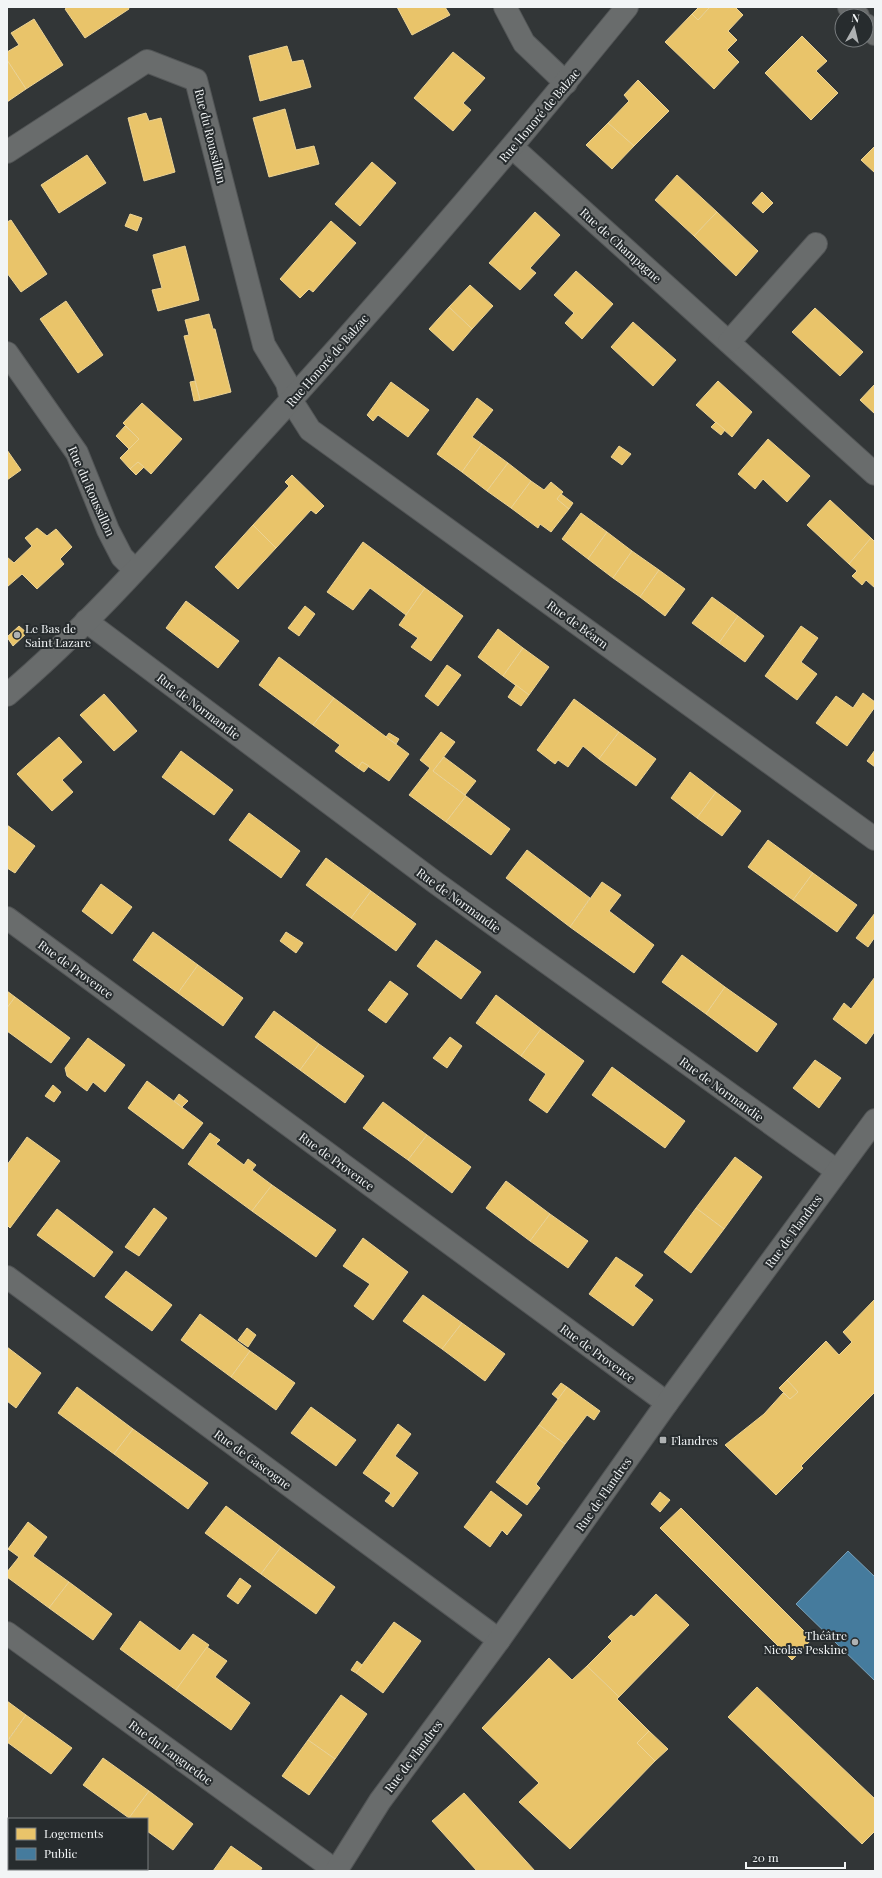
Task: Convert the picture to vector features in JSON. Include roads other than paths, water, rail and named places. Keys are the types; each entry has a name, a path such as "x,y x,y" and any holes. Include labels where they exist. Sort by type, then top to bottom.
{"street":[{"path":"505,7 524,43 566,83"},
{"name":"Rue Honoré de Balzac","path":"7,695 49,658 86,621 135,570 291,400 513,148 627,7"},
{"name":"Rue du Roussillon","path":"7,152 147,61 196,80 264,345 287,383 291,400"},
{"name":"Rue de Champagne","path":"513,148 875,474"},
{"path":"729,342 816,244"},
{"name":"Rue du Roussillon","path":"7,352 77,453 108,530 122,557 135,570"},
{"name":"Rue de Béarn","path":"291,400 310,430 875,839"},
{"name":"Rue de Normandie","path":"86,621 436,883 837,1171"},
{"name":"Rue de Provence","path":"7,918 667,1403"},
{"name":"Rue de Flandres","path":"336,1871 380,1800 499,1640 667,1403 875,1120"},
{"name":"Rue de Gascogne","path":"7,1277 499,1640"},
{"name":"Rue du Languedoc","path":"7,1633 336,1871"}],"place":[{"name":"Le Bas de Saint Lazare","path":"17,635"},
{"name":"Flandres","path":"663,1440"},
{"name":"Théâtre Nicolas Peskine","path":"855,1642"}]}
